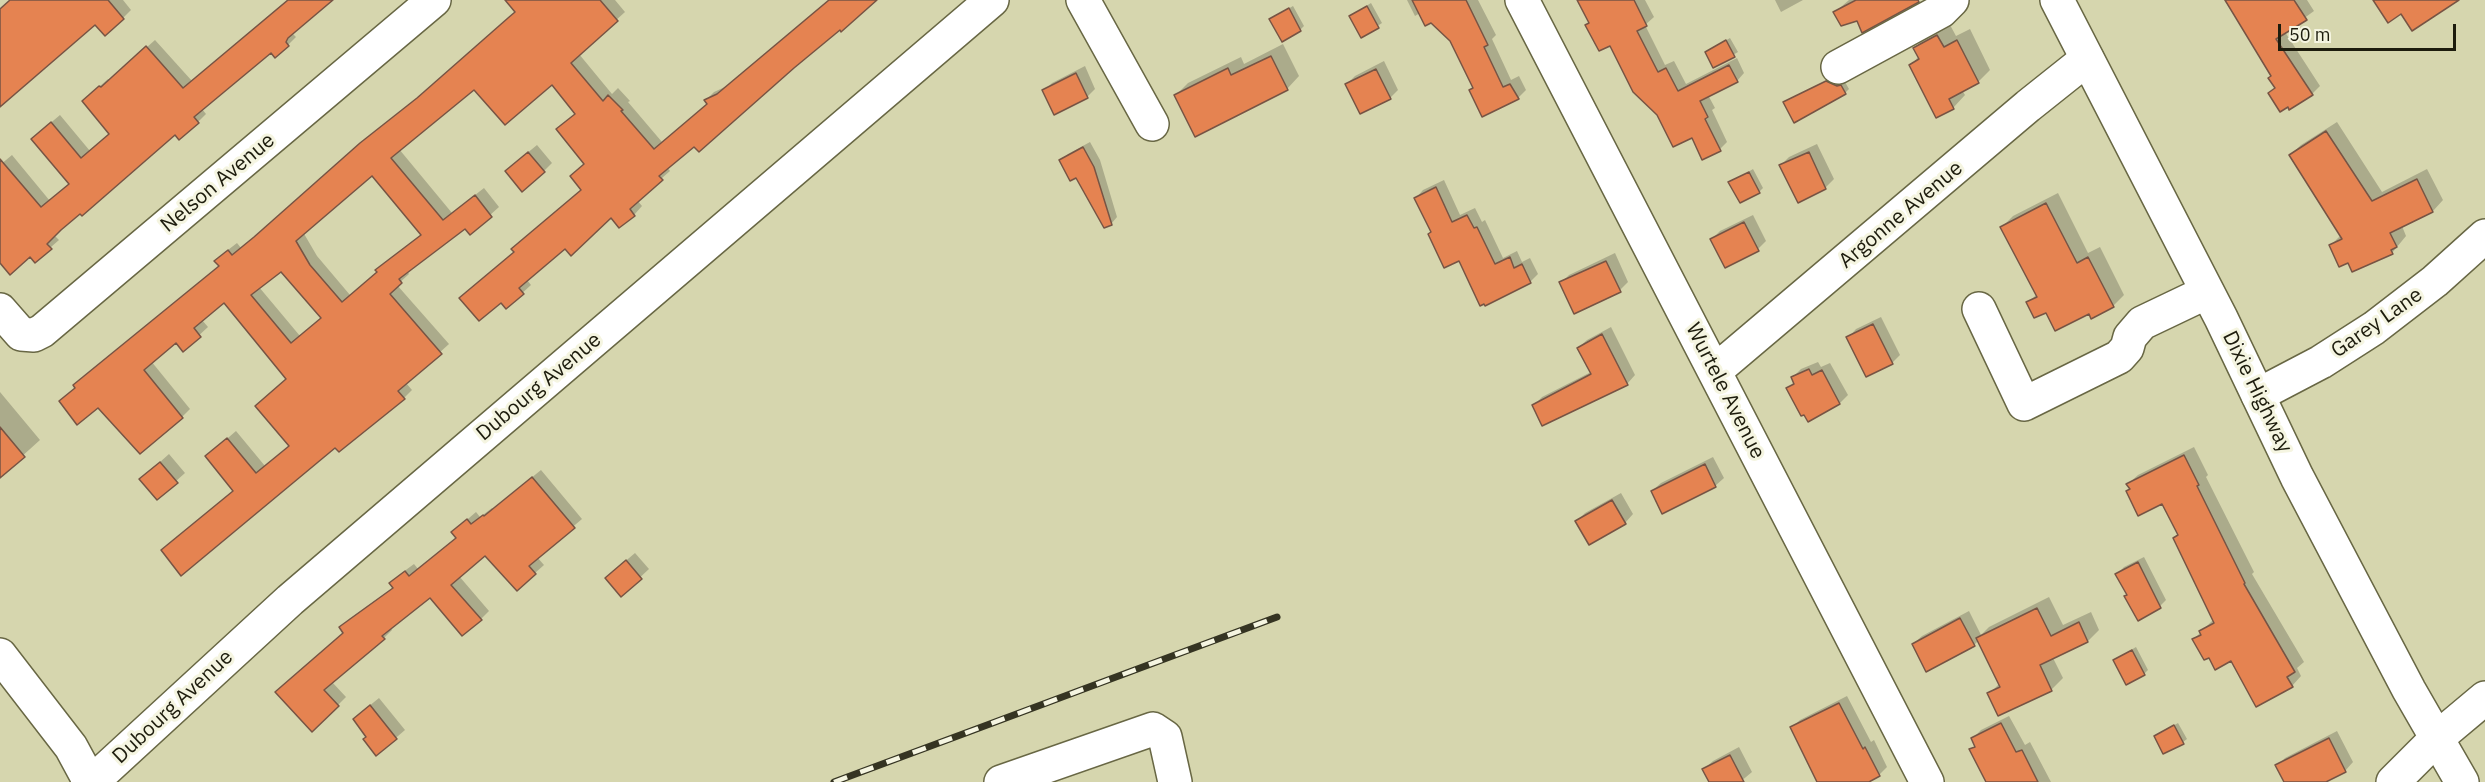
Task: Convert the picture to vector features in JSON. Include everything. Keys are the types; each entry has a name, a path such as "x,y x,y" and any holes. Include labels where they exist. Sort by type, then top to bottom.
{"street":[{"name":"Nelson Avenue","path":"0,310 21,334 34,334 42,331 434,0"},
{"name":"Dubourg Avenue","path":"91,782 290,600 992,0"},
{"path":"1083,0 1152,124"},
{"name":"Wurtele Avenue","path":"1522,0 1927,782"},
{"path":"1838,67 1941,11 1952,0"},
{"name":"Dixie Highway","path":"2057,0 2208,292 2297,477 2436,739 2462,782"},
{"name":"Argonne Avenue","path":"1715,371 2028,106 2087,59"},
{"name":"Garey Lane","path":"2258,396 2321,362 2374,328 2435,281 2485,236"},
{"path":"1979,309 2024,404 2119,357 2127,348 2130,337 2142,324 2208,292"},
{"path":"0,655 71,747 91,782"},
{"path":"2393,782 2436,739 2485,698"},
{"path":"1001,782 1153,729 1165,737 1175,782"}],"building":[{"path":"10,0 108,0 124,19 105,36 95,25 0,107 0,9"},
{"path":"288,0 333,0 288,38 286,42 289,46 275,58 271,53 194,117 199,123 179,140 175,135 82,216 80,214 61,230 47,244 52,249 35,263 30,257 10,275 0,263 0,159 41,207 69,184 31,139 51,122 81,158 109,134 82,101 146,46 183,88"},
{"path":"505,0 600,0 618,21 571,63 603,101 608,95 623,110 621,111 654,149 707,104 704,100 717,94 829,0 877,0 841,32 840,30 794,68 699,152 694,147 659,176 663,180 630,209 635,216 619,228 611,218 571,256 565,249 519,288 524,294 506,309 501,303 479,321 459,298 514,252 511,249 581,190 570,176 584,164 556,129 575,114 552,85 505,125 474,90 391,158 443,220 475,195 492,217 470,235 465,229 399,279 402,283 390,294 442,354 398,391 405,399 339,452 335,448 181,576 161,550 233,491 205,456 227,438 256,473 289,446 255,406 286,379 224,303 194,328 201,337 183,352 176,343 144,370 183,418 140,454 98,408 77,425 59,401 75,388 73,385 219,266 214,261 228,250 232,255 254,237 360,143 417,98 515,12","holes":["372,176 421,235 375,270 377,272 342,302 310,265 296,241","281,272 321,318 291,343 251,295"]},
{"path":"1412,0 1466,0 1488,45 1484,47 1503,87 1510,84 1519,99 1482,117 1469,90 1473,88 1450,41 1431,23 1425,26"},
{"path":"1577,0 1634,0 1647,26 1637,31 1658,72 1666,68 1678,91 1729,65 1738,82 1700,101 1708,117 1705,119 1721,151 1702,160 1692,138 1673,147 1657,115 1633,92 1610,46 1599,51 1585,25 1589,23"},
{"path":"1856,0 1918,0 1919,2 1862,33 1857,21 1841,26 1833,12"},
{"path":"2225,0 2294,0 2307,20 2276,39 2313,95 2289,110 2288,107 2280,112 2268,93 2275,88 2268,78 2271,76"},
{"path":"2373,0 2459,0 2412,31 2401,14 2388,23"},
{"path":"1367,6 1379,28 1361,38 1349,16"},
{"path":"1289,8 1301,31 1282,42 1269,19"},
{"path":"1937,35 1944,47 1957,40 1979,83 1949,99 1954,109 1936,118 1909,65 1919,59 1913,48"},
{"path":"1726,40 1735,57 1713,68 1705,52"},
{"path":"1271,56 1288,90 1195,137 1174,95 1228,68 1231,75"},
{"path":"1376,69 1391,99 1360,114 1345,84"},
{"path":"1076,73 1088,98 1054,115 1042,90"},
{"path":"1826,81 1837,86 1841,85 1846,94 1794,123 1783,102"},
{"path":"2326,131 2372,201 2417,179 2433,212 2390,233 2397,247 2391,250 2393,254 2352,272 2348,263 2339,267 2329,245 2342,239 2289,155"},
{"path":"1083,147 1094,167 1112,225 1104,228 1076,178 1070,181 1059,160"},
{"path":"528,152 545,172 522,192 505,171"},
{"path":"1809,152 1826,189 1798,203 1779,165"},
{"path":"1749,172 1760,193 1740,203 1728,182"},
{"path":"1436,187 1452,222 1467,215 1474,228 1477,227 1495,264 1510,257 1514,268 1522,264 1531,283 1485,306 1484,304 1480,306 1459,261 1444,268 1428,234 1431,232 1414,198"},
{"path":"2046,203 2077,263 2088,257 2114,307 2091,319 2089,314 2055,331 2046,313 2034,318 2026,302 2037,297 2000,227"},
{"path":"1744,222 1759,251 1725,268 1710,239"},
{"path":"1606,261 1621,292 1574,314 1559,282"},
{"path":"1873,324 1893,364 1866,377 1846,337"},
{"path":"1602,334 1628,385 1542,426 1532,405 1591,374 1577,348"},
{"path":"1809,369 1812,375 1822,370 1840,404 1808,422 1804,415 1801,416 1786,388 1794,384 1791,377"},
{"path":"0,427 25,457 0,478"},
{"path":"2184,455 2244,584 2295,672 2287,677 2293,687 2256,707 2231,661 2215,670 2209,658 2204,660 2192,639 2201,635 2199,631 2214,623 2173,538 2178,535 2162,504 2138,516 2126,491 2130,489 2126,484"},
{"path":"160,462 178,483 157,500 139,479"},
{"path":"1705,464 1716,487 1662,514 1651,491"},
{"path":"532,477 575,528 529,566 536,574 517,591 485,556 451,585 482,620 462,636 430,598 382,636 385,639 324,690 339,706 312,732 275,692 343,633 339,627 393,588 389,583 405,571 409,576 456,538 451,532 467,519 471,524 484,516"},
{"path":"1612,500 1626,524 1589,545 1575,521"},
{"path":"626,560 642,579 621,597 605,578"},
{"path":"2138,562 2161,608 2138,621 2115,574"},
{"path":"2037,608 2051,636 2079,622 2088,642 2040,665 2052,691 1998,716 1987,693 2000,687 1976,638"},
{"path":"1960,618 1975,646 1926,672 1912,644"},
{"path":"2132,650 2145,675 2126,685 2113,660"},
{"path":"1839,703 1880,776 1869,782 1817,782 1790,727"},
{"path":"370,705 397,739 376,756 363,739 366,737 353,719"},
{"path":"2001,723 2016,752 2022,750 2038,782 1986,782 1969,749 1975,747 1971,738"},
{"path":"2174,725 2184,744 2163,754 2154,736"},
{"path":"2329,738 2346,772 2326,782 2284,782 2275,765"},
{"path":"1730,755 1744,782 1709,782 1702,769"}],"railway":[{"path":"834,782 1277,617"}]}
